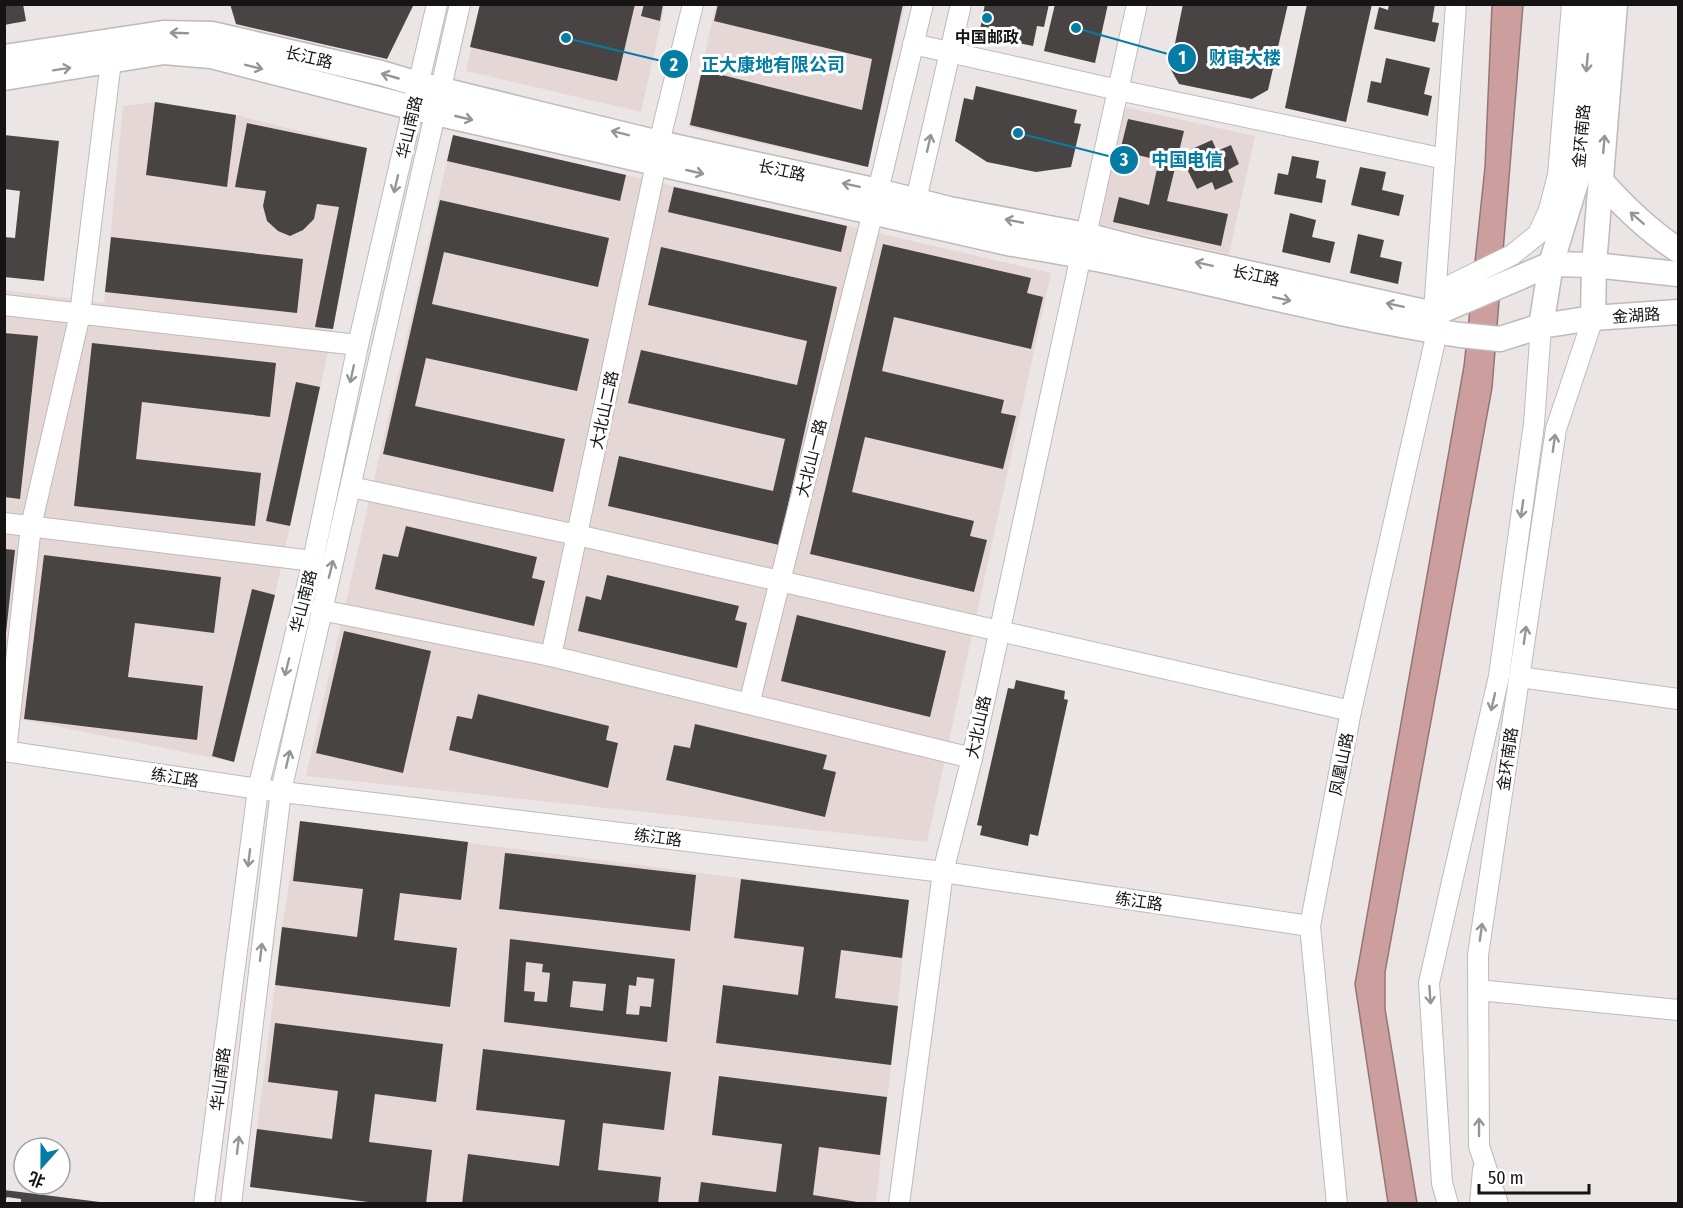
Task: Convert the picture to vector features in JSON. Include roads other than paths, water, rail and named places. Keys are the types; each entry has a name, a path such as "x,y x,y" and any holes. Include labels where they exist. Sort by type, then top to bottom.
{"main road":[{"name":"金环南路","path":"1546,296 1578,176 1592,4"},
{"name":"金环南路","path":"1593,318 1593,265 1616,4"},
{"name":"长江路","path":"4,57 163,33 212,34 381,73 427,98"},
{"name":"长江路","path":"4,78 164,52 211,56 427,98 876,202 1012,244 1084,245 1148,251 1443,327 1500,339 1546,296"},
{"path":"1601,181 1624,207 1660,238 1678,250"},
{"name":"长江路","path":"876,202 916,201 1084,245"},
{"path":"1443,327 1461,291 1502,284 1546,296 1593,265 1678,274"},
{"name":"金湖路","path":"1546,296 1593,318 1678,312"}],"street":[{"name":"华山南路","path":"231,1203 281,791 351,487 427,98 437,4"},
{"name":"华山南路","path":"204,1203 258,789 313,561 358,345 427,98 460,4"},
{"name":"大北山二路","path":"551,656 657,153 693,4"},
{"name":"大北山一路","path":"749,704 876,202 923,4"},
{"path":"916,201 961,4"},
{"name":"大北山路","path":"899,1203 943,872 972,758 1137,4"},
{"name":"凤凰山路","path":"1337,1203 1310,926 1351,711 1443,327 1445,159 1456,4"},
{"path":"1461,291 1538,234 1549,210 1558,175 1572,4"},
{"path":"913,44 1445,159"},
{"path":"5,751 31,526 80,314 111,61"},
{"name":"金环南路","path":"1449,1203 1442,1183 1429,983 1499,676 1533,424 1546,296"},
{"path":"4,305 358,345"},
{"name":"金环南路","path":"1498,1203 1479,1146 1478,955 1556,429 1593,318"},
{"path":"351,487 577,535 1351,711"},
{"path":"4,523 313,561"},
{"path":"321,610 551,656 972,758"},
{"path":"1519,677 1678,699"},
{"name":"练江路","path":"5,751 258,789 943,872 1310,926"},
{"path":"1478,990 1678,1010"},
{"path":"1480,1203 1484,1160"},
{"path":"1442,1183 1461,1203"}],"place":[{"name":"中国邮政","path":"987,18"},
{"name":"财审大楼","path":"1076,28"},
{"name":"正大康地有限公司","path":"566,38"},
{"name":"中国电信","path":"1018,133"}]}
